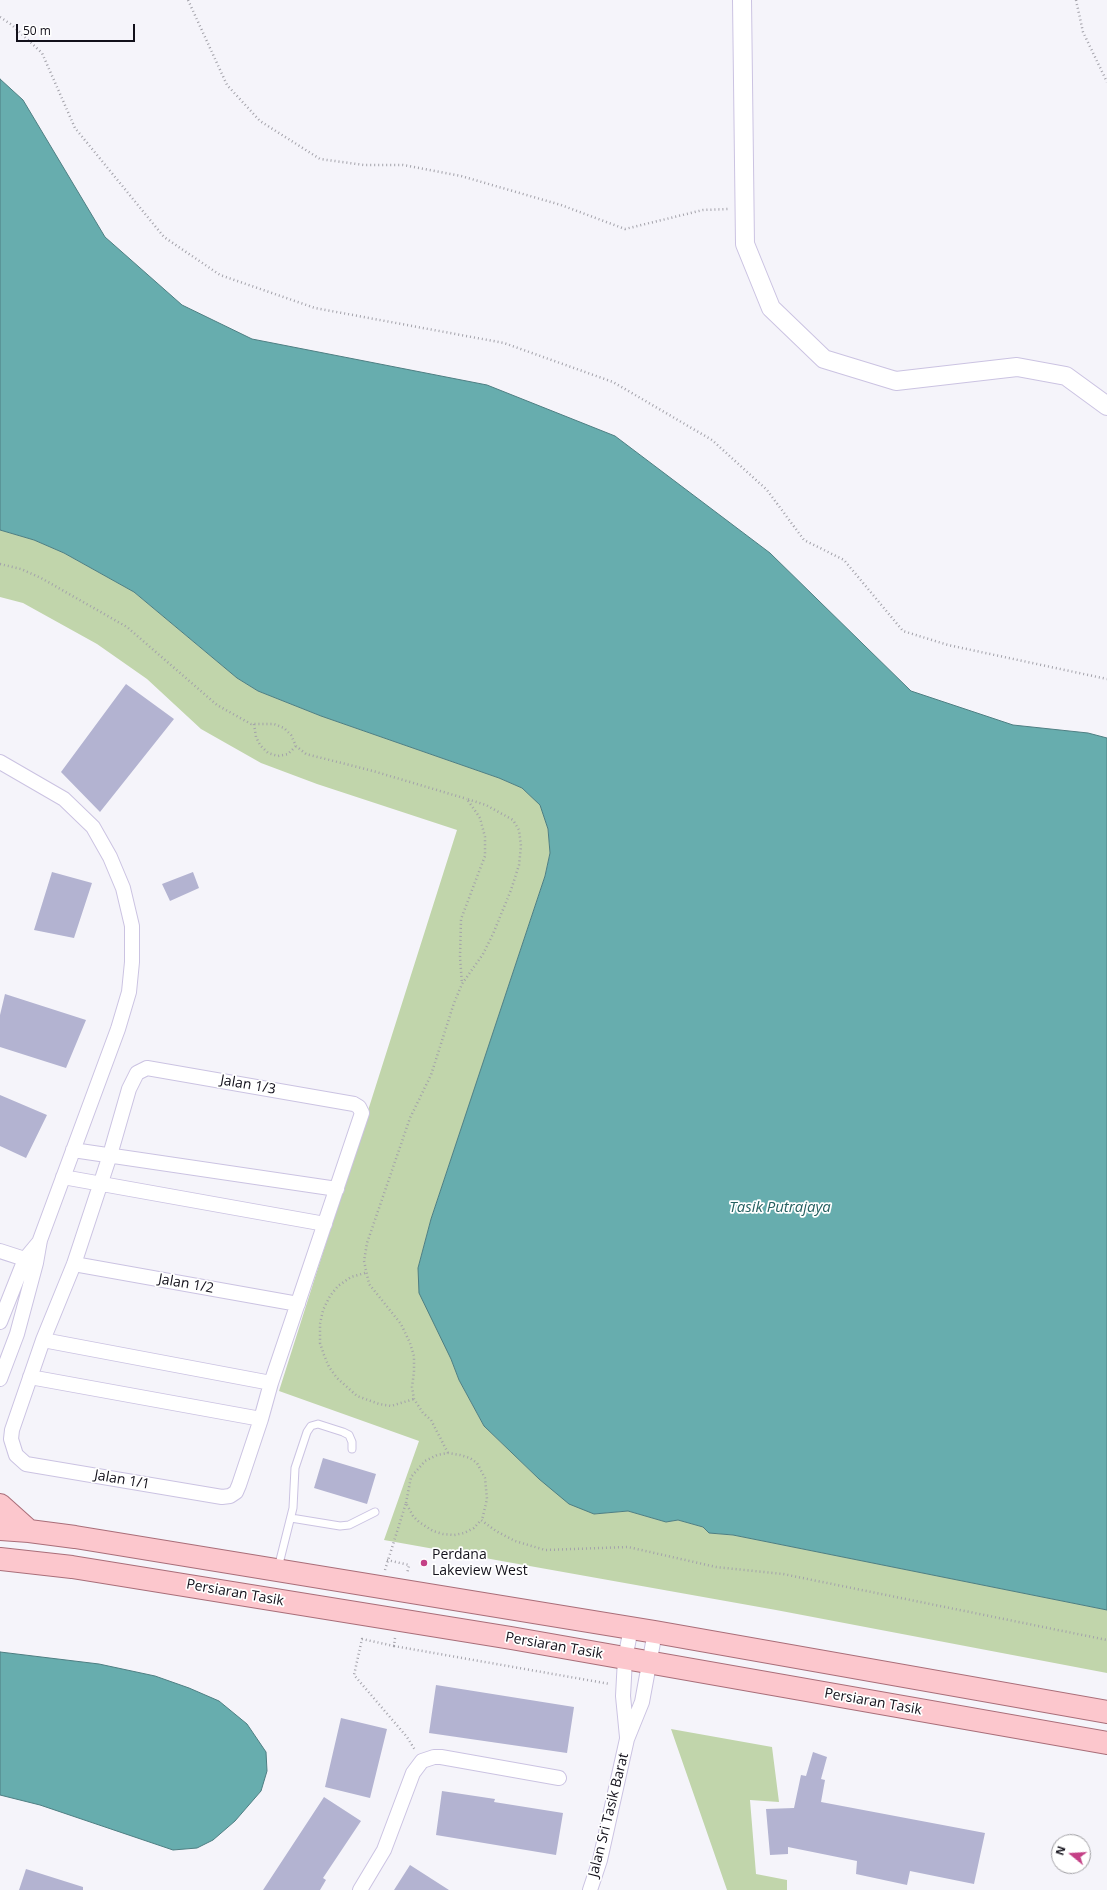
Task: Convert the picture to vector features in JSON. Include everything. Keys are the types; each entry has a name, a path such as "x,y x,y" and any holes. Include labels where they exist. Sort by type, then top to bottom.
{"main road":[{"path":"0,1505 29,1531"},
{"name":"Persiaran Tasik","path":"0,1529 29,1531 631,1628 1107,1712"},
{"name":"Persiaran Tasik","path":"0,1559 72,1567 399,1620 1107,1743"}],"street":[{"path":"742,0 745,244 770,308 824,359 896,380 1017,367 1066,376 1107,406"},
{"path":"0,762 64,799 93,827 110,857 123,888 132,926 132,962 129,992 118,1029 40,1240 9,1300 0,1322"},
{"name":"Jalan 1/3","path":"110,1155 132,1080 141,1070 147,1068 155,1069 354,1104 359,1107 362,1113 337,1189"},
{"path":"73,1150 337,1189"},
{"name":"Jalan 1/1","path":"110,1155 74,1264 43,1340 10,1439 16,1455 26,1464 222,1497 230,1496 236,1492 239,1484 261,1419 271,1383 337,1189"},
{"path":"63,1177 325,1224"},
{"path":"0,1251 30,1261"},
{"path":"0,1379 17,1334 25,1306 30,1261"},
{"name":"Jalan 1/2","path":"74,1264 298,1304"},
{"path":"9,1300 25,1306"},
{"path":"43,1340 271,1383"},
{"path":"30,1377 261,1419"},
{"name":"Jalan Sri Tasik Barat","path":"627,1739 623,1687 625,1659 631,1628"},
{"name":"Jalan Sri Tasik Barat","path":"590,1890 600,1860 627,1739 642,1702 654,1632"},
{"path":"360,1890 384,1850 413,1772 422,1761 434,1757 559,1778"}],"lane":[{"path":"277,1570 291,1518 295,1468 307,1432 312,1426 318,1424 326,1426 349,1435 352,1442 352,1449"},
{"path":"291,1518 340,1526 349,1525 375,1512"}],"path":[{"path":"188,0 227,85 260,121 320,160 364,165 403,165 461,176 561,205 625,229 703,210 745,208"},
{"path":"1076,0 1083,32 1107,82"},
{"path":"0,17 12,25 42,52 75,128 164,237 220,275 315,308 504,343 613,382 712,440 767,490 804,540 844,560 903,631 948,645 1107,679"},
{"path":"0,564 21,569 41,578 128,627 217,705 254,724 274,724 284,728 291,735 296,746 306,754 373,771 486,805 513,820 519,830 522,846 516,876 493,934 483,954 462,984 431,1074 410,1118 367,1244 364,1261 365,1274 369,1284 401,1324 410,1343 414,1356 412,1386 414,1399 423,1413 431,1420 448,1453"},
{"path":"254,724 256,737 260,746 268,753 278,756 288,754 296,746"},
{"path":"462,984 460,957 461,919 485,856 485,837 480,818 467,799"},
{"path":"365,1274 352,1277 338,1286 330,1296 323,1310 320,1324 320,1343 324,1355 329,1367 337,1378 357,1396 379,1404 391,1406 414,1399"},
{"path":"381,1587 387,1560 406,1503 411,1477 418,1468 425,1461 437,1455 448,1453 470,1458 481,1469 485,1478 487,1499 482,1520 474,1528 464,1533 454,1535 438,1532 419,1522 413,1516 406,1503"},
{"path":"482,1520 496,1531 515,1541 545,1550 628,1547 716,1568 782,1574 1107,1640"},
{"path":"394,1646 399,1620"},
{"path":"422,1761 407,1737 354,1675 362,1639 623,1687"}],"green space":[{"path":"0,530 34,540 64,553 134,592 237,678 258,691 321,716 499,778 522,788 540,804 548,829 550,853 545,876 431,1219 418,1268 459,1380 484,1426 539,1479 594,1514 628,1511 666,1522 678,1520 703,1527 709,1533 733,1535 1107,1610 1107,1673 776,1610 384,1540 419,1441 279,1391 457,830 317,784 261,763 201,729 147,679 97,644 23,603 0,597"},
{"path":"671,1729 772,1747 779,1802 750,1800 756,1874 787,1880 787,1890 727,1890"}],"water":[{"name":"Tasik Putrajaya","path":"0,79 23,100 105,237 182,305 252,339 487,385 615,436 770,553 911,691 1013,725 1088,733 1107,738 1107,1610 733,1535 709,1533 703,1527 678,1520 666,1522 628,1511 594,1514 569,1504 539,1479 484,1426 459,1380 451,1359 419,1293 418,1268 431,1219 545,876 550,853 548,829 540,805 522,788 499,778 321,716 258,691 237,678 134,592 64,553 34,540 0,530"},
{"path":"0,1652 99,1664 155,1676 219,1701 247,1724 266,1752 267,1771 261,1791 235,1821 213,1840 197,1848 173,1850 40,1805 0,1795"}],"building":[{"path":"126,684 174,719 100,812 61,772"},
{"path":"52,872 92,883 74,938 34,930"},
{"path":"193,872 199,888 170,901 162,884"},
{"path":"5,994 86,1020 66,1068 0,1047 0,1015"},
{"path":"0,1095 47,1115 26,1158 0,1146"},
{"path":"323,1458 376,1474 367,1504 314,1488"},
{"path":"436,1685 574,1707 567,1753 429,1733"},
{"path":"341,1718 387,1729 370,1798 325,1787"},
{"path":"813,1752 827,1757 821,1779 825,1780 821,1802 985,1833 974,1884 910,1871 907,1885 856,1874 857,1861 788,1847 788,1854 770,1855 766,1809 794,1808 801,1775 806,1776"},
{"path":"442,1791 495,1799 494,1802 563,1813 556,1855 436,1835"},
{"path":"324,1797 361,1821 323,1878 326,1880 320,1890 263,1890"},
{"path":"410,1865 449,1890 394,1890"},
{"path":"26,1869 83,1887 83,1890 19,1890"}],"place":[{"name":"Perdana Lakeview West","path":"424,1563"}]}
